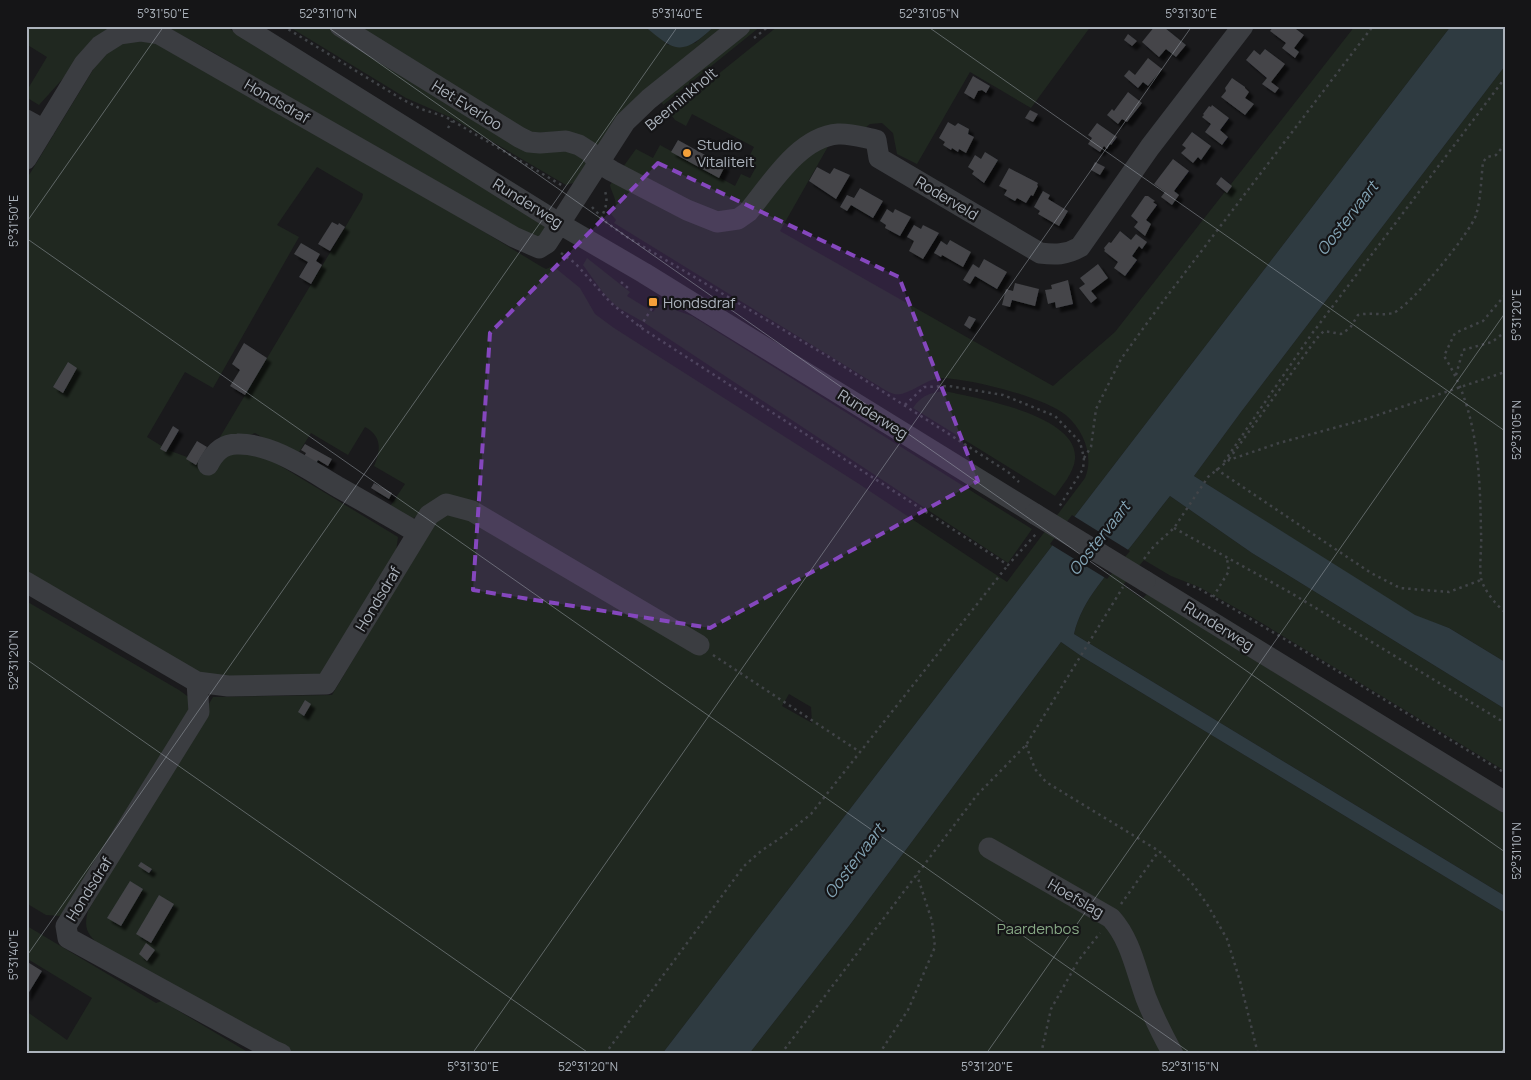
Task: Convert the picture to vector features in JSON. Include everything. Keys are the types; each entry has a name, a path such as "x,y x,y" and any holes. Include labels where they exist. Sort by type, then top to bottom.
{"street":[{"name":"Runderweg","path":"242,26 560,224 644,273 1505,802"},
{"name":"Het Everloo","path":"340,26 519,137 529,142 566,141 579,145 590,152 606,167"},
{"name":"Roderveld","path":"606,167 705,218 717,222 738,219 748,212 802,148 821,136 840,133 876,140 879,158 1040,253 1055,256 1070,253 1080,247 1150,147 1243,26"},
{"name":"Hondsdraf","path":"26,160 35,125 84,64 100,46 119,34 140,31 159,34 514,237 539,248 547,243 560,224"},
{"name":"Beerninkholt","path":"560,224 579,195 606,167 625,122 649,99 747,32"},
{"path":"208,465 212,456 219,449 228,445 237,444 259,447 284,456 418,533"},
{"name":"Hondsdraf","path":"26,582 198,682 228,686 326,684 429,515 446,504 472,511 699,645"},
{"name":"Hondsdraf","path":"198,682 199,712 66,926 68,938 281,1054"},
{"name":"Hoefslag","path":"989,848 1111,918 1128,945 1160,1031 1173,1054"}],"path":[{"name":"Runderweg","path":"283,26 400,98 421,109 452,121 586,199 601,218 627,237 829,357 1008,472 1021,484"},
{"path":"747,32 769,26"},
{"path":"1084,458 1091,447 1096,409 1122,360 1158,308 1373,26"},
{"path":"1223,464 1311,335 1505,78"},
{"path":"448,128 452,121"},
{"path":"1229,460 1320,334 1324,331 1341,334 1350,328 1358,315 1366,313 1393,313 1407,304 1425,286 1452,252 1476,217 1483,162 1488,157 1496,155 1505,144"},
{"path":"575,263 608,204 604,188 606,167"},
{"path":"1505,295 1483,321 1455,333 1444,356 1456,375 1471,414 1480,470 1481,580 1496,605 1505,612"},
{"path":"640,326 654,305"},
{"path":"1456,375 1464,350 1492,342 1505,332"},
{"path":"1184,514 1208,477 1229,460 1279,443 1363,420 1505,372"},
{"path":"1216,470 1371,573 1400,588 1449,592 1481,580"},
{"path":"1174,528 1291,593 1505,723"},
{"path":"1213,596 1229,571 1227,559"},
{"path":"604,1054 744,866 811,814 1008,565"},
{"name":"Runderweg","path":"1185,584 1213,596 1505,773"},
{"path":"781,1054 985,785 1016,758 1026,746 1096,630"},
{"path":"699,645 860,752"},
{"path":"1026,746 1035,769 1046,782 1160,851 1191,882 1207,904 1227,939 1240,981 1258,1054"},
{"path":"1041,1054 1051,1009 1078,961 1160,851"},
{"path":"880,1054 908,1010 935,947 932,921 917,875"}],"highlighted area":[{"path":"658,163 899,277 978,481 710,628 473,590 490,333"}],"green space":[{"path":"26,26 118,26 77,63 39,105 26,97 26,92 47,57 26,44"},
{"path":"165,26 225,26 554,231 544,239 525,239 216,54"},
{"path":"288,26 643,26 668,45 695,43 715,26 729,26 577,182 566,185 452,118 406,98"},
{"path":"751,26 761,26 663,105 664,96"},
{"path":"778,26 1091,26 1031,108 970,72 917,164 897,154 893,133 882,123 870,124 860,132 804,152 830,143 780,231 1053,386 1115,332 1355,26 1451,26 662,1054 299,1054 254,1041 101,947 88,931 86,923 88,911 213,697 332,695 412,560 417,516 409,521 387,511 405,484 374,466 379,449 377,439 365,427 348,455 311,433 296,457 255,433 238,440 220,437 362,199 363,194 317,167 277,225 299,237 213,388 185,372 147,437 168,450 199,464 215,446 256,451 398,537 396,552 332,663 316,678 208,680 26,582 26,180 105,50 129,37 152,37 204,62 542,267 546,269 553,266 580,288 595,314 614,328 856,482 1007,582 1085,478 1088,470 1088,453 1083,437 1073,422 1056,409 1026,396 957,379 937,379 906,393 894,394 614,223 616,220 611,214 616,203 610,185 636,149 653,158 660,145 735,186 741,174 750,178 755,169 751,166 755,158 750,155 754,147 692,114 686,126 675,120 670,113","holes":["789,694 811,707 812,723 782,706"]},
{"path":"1505,66 1505,662 1449,628 1415,616 1194,476"},
{"path":"587,258 630,292 627,296 653,312 659,304 692,316 1032,529 1008,563 645,323 617,307 604,294 583,265"},
{"path":"944,391 979,398 1023,411 1044,420 1061,431 1072,444 1075,459 1070,474 1055,496 913,408 927,395"},
{"path":"1170,496 1252,553 1505,709 1505,771 1250,616 1199,587 1171,576 1144,560 1123,585 1142,599 1147,594 1505,814 1505,896 1074,634 1083,609 1090,597"},
{"path":"26,601 179,690 190,698 192,705 61,916 46,915 26,903"},
{"name":"Paardenbos","path":"1061,642 1081,656 1505,913 1505,1054 749,1054 849,926"},
{"path":"27,926 156,1003 162,1001 251,1054 26,1054 26,1011 67,1040 92,998 26,958"}],"water":[{"path":"643,26 715,26 689,46 676,47"},
{"name":"Oostervaart","path":"1451,26 1505,26 1505,66 1194,476 1415,615 1449,628 1505,662 1505,709 1252,553 1170,496 1090,597 1083,609 1074,634 1505,896 1505,913 1081,656 1061,642 849,926 749,1054 662,1054"}],"pier":[{"path":"1072,515 1130,551 1107,579 1050,544"}],"building":[{"path":"1155,26 1165,28 1186,45 1176,57 1166,49 1159,57 1142,42"},
{"path":"1274,26 1292,26 1304,35 1294,48 1299,52 1295,58 1282,48 1286,43 1270,31"},
{"path":"1128,34 1137,41 1132,46 1124,40"},
{"path":"1265,49 1285,64 1271,82 1279,88 1275,93 1262,84 1267,78 1246,60 1254,50 1260,55"},
{"path":"1148,58 1162,69 1148,86 1143,82 1138,88 1124,76 1129,70 1135,75"},
{"path":"973,76 990,86 986,93 982,90 978,91 974,99 964,93"},
{"path":"1232,78 1245,87 1249,92 1245,98 1254,104 1245,115 1221,97"},
{"path":"1128,92 1142,103 1127,122 1122,119 1118,124 1107,115 1112,109 1114,111"},
{"path":"1212,105 1229,118 1220,130 1228,137 1222,145 1205,132 1211,124 1202,117 1209,106 1211,107"},
{"path":"1030,110 1038,114 1033,122 1025,118"},
{"path":"948,122 955,126 958,123 969,129 968,134 974,137 966,153 959,149 958,152 952,148 951,150 943,145 945,142 939,138"},
{"path":"1097,123 1117,137 1107,149 1104,146 1100,152 1088,144 1092,138 1088,135"},
{"path":"1192,132 1211,146 1201,160 1198,157 1193,163 1181,153 1186,148 1182,145"},
{"path":"678,140 725,166 719,178 671,152"},
{"path":"985,152 998,160 984,183 972,174 974,171 968,167 975,155 981,159"},
{"path":"1173,159 1189,171 1174,191 1179,195 1172,205 1161,197 1165,192 1154,184"},
{"path":"1095,162 1105,167 1100,175 1091,170"},
{"path":"817,167 830,174 834,168 850,175 836,199 809,181"},
{"path":"1009,168 1038,183 1033,196 1031,195 1026,203 1017,198 1015,201 1004,195 1007,190 999,186"},
{"path":"1221,177 1232,186 1227,193 1216,184"},
{"path":"860,188 883,201 873,218 851,205 847,211 840,207 847,195 854,198"},
{"path":"1043,191 1050,195 1048,199 1068,211 1059,226 1038,214 1040,211 1034,207"},
{"path":"1145,196 1155,201 1153,202 1157,205 1146,220 1151,224 1145,236 1134,227 1138,222 1131,216"},
{"path":"887,209 893,213 895,209 911,217 900,236 885,228 886,225 880,221"},
{"path":"332,222 338,225 339,223 345,227 330,251 318,244"},
{"path":"914,225 921,229 923,225 939,233 923,259 909,251 914,241 907,237"},
{"path":"1120,231 1131,240 1136,234 1147,242 1142,249 1139,246 1132,256 1137,260 1125,276 1114,268 1118,262 1104,251 1104,248 1109,242 1111,243"},
{"path":"950,240 971,252 963,267 942,255 941,257 934,253 941,241 947,245"},
{"path":"301,243 320,254 316,261 322,265 311,284 299,277 308,262 294,254"},
{"path":"984,259 1007,272 997,289 975,276 970,284 963,280 973,264 979,268"},
{"path":"1098,264 1108,278 1091,291 1097,298 1091,303 1079,288 1085,284 1080,278"},
{"path":"1068,280 1073,304 1056,308 1055,302 1048,304 1045,290 1052,289 1051,285"},
{"path":"1015,283 1039,289 1035,306 1012,300 1010,307 1002,305 1006,289 1013,291"},
{"path":"969,316 976,319 970,329 964,325"},
{"path":"244,343 267,358 245,395 230,386 240,370 232,364"},
{"path":"68,362 77,368 63,393 53,387"},
{"path":"173,426 179,430 166,452 160,449"},
{"path":"197,441 207,447 196,465 186,459"},
{"path":"305,444 332,459 328,466 318,460 315,465 303,458 306,453 301,450"},
{"path":"374,483 392,493 389,499 371,488"},
{"path":"305,700 311,704 304,716 298,712"},
{"path":"141,862 152,869 149,873 138,866"},
{"path":"130,881 143,889 121,926 107,918"},
{"path":"159,895 174,904 151,943 136,934"},
{"path":"146,943 155,950 147,961 139,954"},
{"path":"26,961 42,971 26,997"}],"place":[{"name":"Studio Vitaliteit","path":"687,153"},
{"name":"Hondsdraf","path":"653,302"}]}
